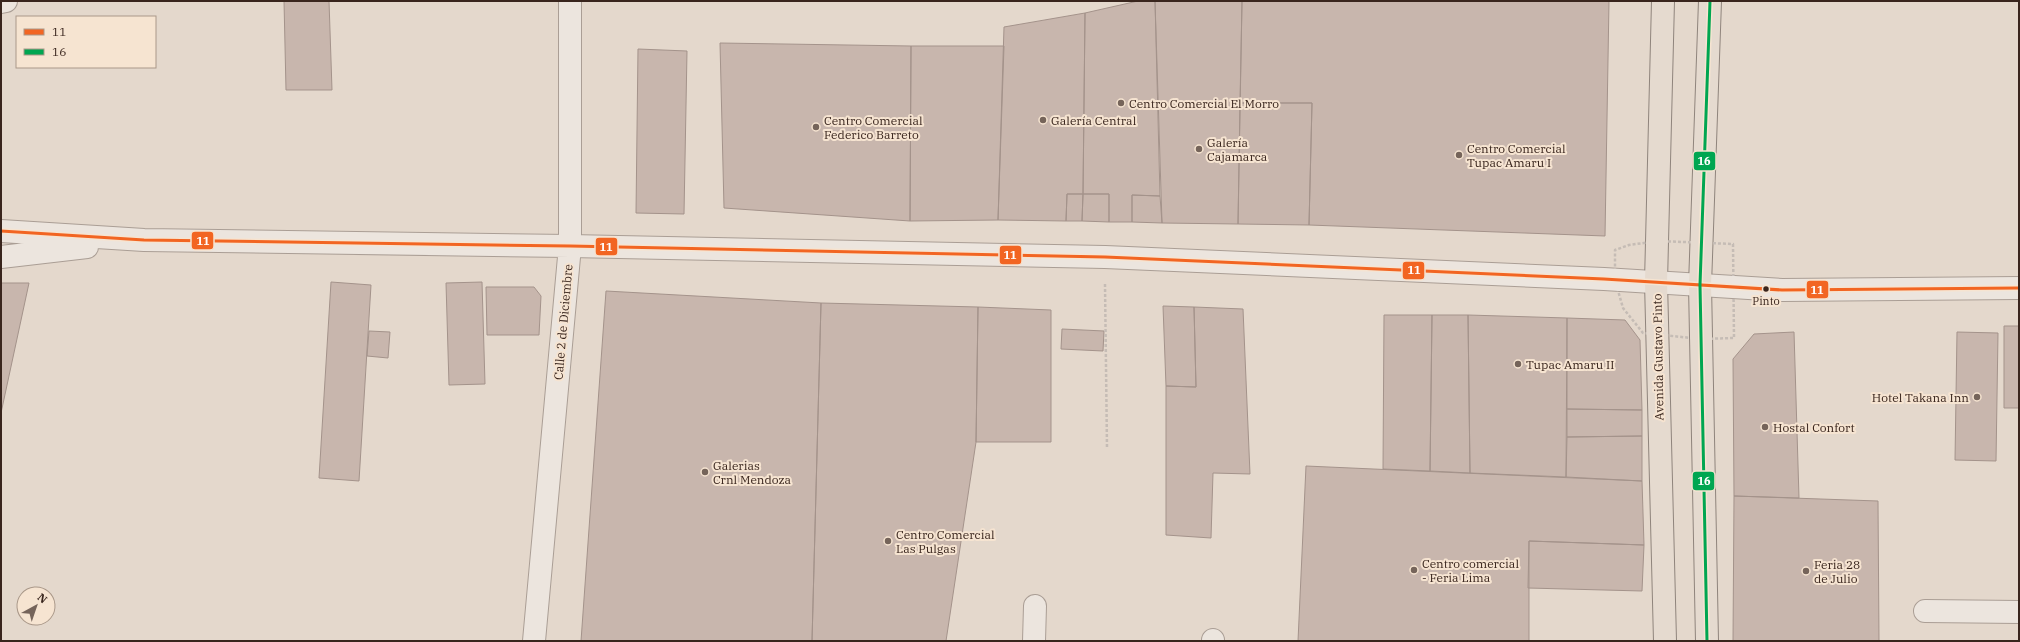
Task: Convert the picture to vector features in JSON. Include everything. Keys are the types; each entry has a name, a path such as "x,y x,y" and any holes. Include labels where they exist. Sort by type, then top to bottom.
{"main road":[{"name":"Avenida Gustavo Pinto","path":"1663,1 1656,282 1665,641"},
{"path":"1707,641 1700,285 1710,1"}],"street":[{"path":"1,2 6,1"},
{"name":"Calle 2 de Diciembre","path":"534,641 570,246 570,1"},
{"path":"1,231 144,240 570,246 1105,257 1656,282 1782,290 2019,288"},
{"path":"1,257 144,240"},
{"path":"1034,641 1035,606"},
{"path":"1926,611 2019,612"}],"path":[{"path":"1105,257 1107,448"}],"building":[{"path":"284,1 329,1 332,90 286,90"},
{"name":"Centro Comercial El Morro","path":"1138,1 1155,1 1160,196 1132,195 1132,222 1109,222 1109,194 1083,194 1085,13"},
{"name":"Galería Cajamarca","path":"1155,1 1242,1 1238,224 1162,223"},
{"name":"Centro Comercial Tupac Amaru I","path":"1242,1 1609,1 1605,236 1309,225 1312,103 1240,103"},
{"name":"Galería Central","path":"1085,13 1083,194 1067,194 1066,221 998,220 1004,27"},
{"name":"Centro Comercial Federico Barreto","path":"720,43 911,46 910,221 724,208"},
{"path":"911,46 1004,46 998,220 910,221"},
{"path":"638,49 687,51 684,214 636,213"},
{"path":"1240,103 1312,103 1309,225 1238,224"},
{"path":"1067,194 1083,194 1082,221 1066,221"},
{"path":"1083,194 1109,194 1109,222 1082,221"},
{"path":"1132,195 1160,196 1162,223 1132,222"},
{"path":"331,282 371,285 359,481 319,478"},
{"path":"482,282 485,384 449,385 446,283"},
{"path":"1,283 29,283 1,413"},
{"path":"486,287 534,287 541,296 539,335 487,335"},
{"name":"Galerias Crnl Mendoza","path":"606,291 821,303 812,641 581,641"},
{"name":"Centro Comercial Las Pulgas","path":"821,303 978,307 976,442 946,641 812,641"},
{"path":"1163,306 1194,307 1196,387 1166,386"},
{"path":"978,307 1051,310 1051,442 976,442"},
{"path":"1194,307 1243,309 1250,474 1213,473 1211,538 1166,535 1166,386 1196,387"},
{"path":"1384,315 1432,315 1430,471 1383,469"},
{"path":"1432,315 1468,315 1470,473 1430,471"},
{"name":"Tupac Amaru II","path":"1468,315 1567,318 1566,477 1470,473"},
{"path":"1567,318 1625,320 1640,340 1642,410 1567,409"},
{"path":"2004,326 2019,326 2019,408 2004,408"},
{"path":"1062,329 1104,331 1103,351 1061,349"},
{"path":"369,331 390,332 388,358 367,356"},
{"name":"Hostal Confort","path":"1794,332 1799,498 1734,496 1733,359 1754,334"},
{"name":"Hotel Takana Inn","path":"1957,332 1998,333 1996,461 1955,460"},
{"path":"1567,409 1642,410 1642,436 1567,437"},
{"path":"1642,436 1642,481 1566,477 1567,437"},
{"name":"Centro comercial - Feria Lima","path":"1306,466 1642,481 1644,545 1529,541 1529,641 1298,641"},
{"name":"Feria 28 de Julio","path":"1734,496 1878,501 1879,641 1733,641"},
{"path":"1529,541 1644,545 1642,591 1528,588"}],"transit line":[{"name":"16","path":"1707,641 1700,285 1710,1"},
{"name":"11","path":"1,231 144,240 570,246 1105,257 1604,279 1782,290 2019,288"}],"place":[{"name":"Centro Comercial El Morro","path":"1121,103"},
{"name":"Galería Central","path":"1043,120"},
{"name":"Centro Comercial Federico Barreto","path":"816,127"},
{"name":"Galería Cajamarca","path":"1199,149"},
{"name":"Centro Comercial Tupac Amaru I","path":"1459,155"},
{"name":"Pinto","path":"1766,289"},
{"name":"Tupac Amaru II","path":"1518,364"},
{"name":"Hotel Takana Inn","path":"1977,397"},
{"name":"Hostal Confort","path":"1765,427"},
{"name":"Galerias Crnl Mendoza","path":"705,472"},
{"name":"Centro Comercial Las Pulgas","path":"888,541"},
{"name":"Centro comercial - Feria Lima","path":"1414,570"},
{"name":"Feria 28 de Julio","path":"1806,571"}]}
